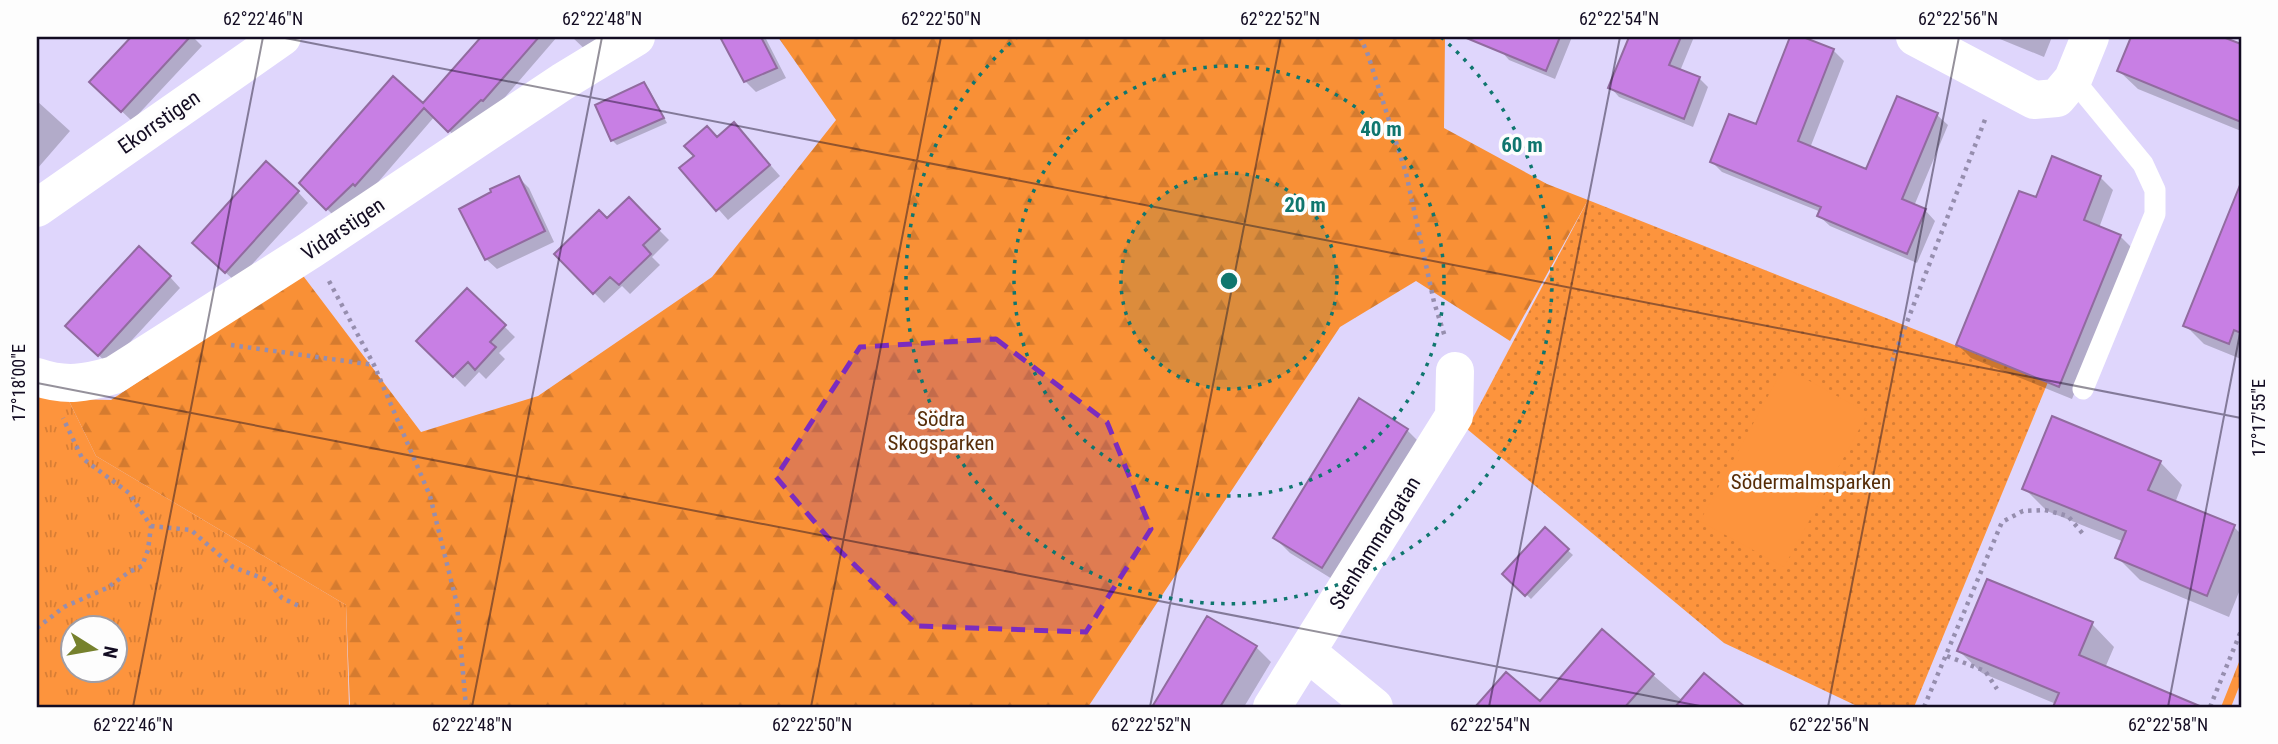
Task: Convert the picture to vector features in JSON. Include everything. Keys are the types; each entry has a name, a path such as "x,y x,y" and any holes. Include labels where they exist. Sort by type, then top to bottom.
{"street":[{"name":"Ekorrstigen","path":"37,208 282,37"},
{"name":"Vidarstigen","path":"43,379 83,384 114,375 312,249 562,82 636,37"},
{"path":"1915,37 2034,100 2057,98 2073,79 2090,37"},
{"name":"Stenhammargatan","path":"1272,707 1454,416 1455,371"},
{"path":"1308,653 1374,707"}],"lane":[{"path":"2073,79 2143,164 2155,190 2155,214 2083,389"}],"path":[{"path":"1360,37 1406,173 1433,302 1455,371"},
{"path":"1892,361 1999,82"},
{"path":"312,249 374,365 430,496 457,604 466,707"},
{"path":"174,337 374,365"},
{"path":"37,628 64,607 107,587 142,566 148,550 151,526 129,493 82,458 43,379"},
{"path":"1924,707 2002,522 2023,511 2045,510 2068,516 2083,534"},
{"path":"151,526 191,530 233,567 267,580 282,598 299,606"},
{"path":"2210,707 2241,631"},
{"path":"1947,656 1985,671 1997,689"}],"highlighted area":[{"path":"996,339 1107,422 1151,529 1086,632 918,626 837,548 776,477 860,347"}],"green space":[{"name":"Södra Skogsparken","path":"778,37 1445,37 1444,128 1547,184 1588,200 1510,341 1416,281 1340,327 1088,707 350,707 346,605 96,456 68,399 111,400 301,273 421,432 538,396 712,277 836,120"},
{"name":"Södermalmsparken","path":"1588,200 2048,382 1914,707 1859,707 1724,643 1467,429"},
{"path":"1784,367 1868,413 1784,567 1700,521"},
{"path":"37,389 68,399 96,456 346,605 349,707 37,707"},
{"path":"2241,657 2241,682 2231,707 2221,707"}],"building":[{"path":"131,37 190,37 121,112 89,82"},
{"path":"481,37 539,37 483,101 448,132 424,108 355,186 353,184 326,210 299,183 393,76 423,103"},
{"path":"720,37 761,37 777,68 744,82"},
{"path":"1464,37 1560,37 1546,71"},
{"path":"1629,37 1681,37 1669,65 1700,77 1684,119 1608,88"},
{"path":"1790,37 1803,37 1834,49 1798,141 1866,169 1897,96 1938,113 1902,199 1926,209 1907,254 1817,216 1821,207 1710,162 1729,114 1756,124"},
{"path":"2131,37 2223,37 2241,44 2241,122 2117,71"},
{"path":"644,82 664,118 611,141 595,105"},
{"path":"734,122 770,165 716,211 679,168 694,156 684,146 707,126 717,137"},
{"path":"2052,156 2101,176 2084,220 2121,235 2059,387 1956,345 2019,191 2036,197"},
{"path":"266,161 299,191 225,273 192,243"},
{"path":"519,176 545,231 485,260 459,209 491,192 490,189"},
{"path":"2240,185 2241,333 2234,330 2229,344 2183,326"},
{"path":"629,197 660,229 643,245 651,254 619,285 610,277 593,294 554,254 599,210 607,218"},
{"path":"139,246 171,276 98,356 65,326"},
{"path":"467,288 506,325 490,342 496,347 475,370 468,362 453,377 416,341"},
{"path":"1359,398 1408,429 1322,568 1273,538"},
{"path":"2052,416 2161,461 2148,490 2235,525 2207,596 2115,558 2126,531 2022,489"},
{"path":"1545,527 1569,549 1525,596 1502,574"},
{"path":"1987,579 2093,622 2079,655 2202,707 2053,707 2059,693 1957,651"},
{"path":"1207,616 1257,646 1220,707 1152,707"},
{"path":"1602,629 1654,674 1625,707 1475,707 1506,672 1540,701"},
{"path":"1704,673 1745,707 1675,707"}]}
